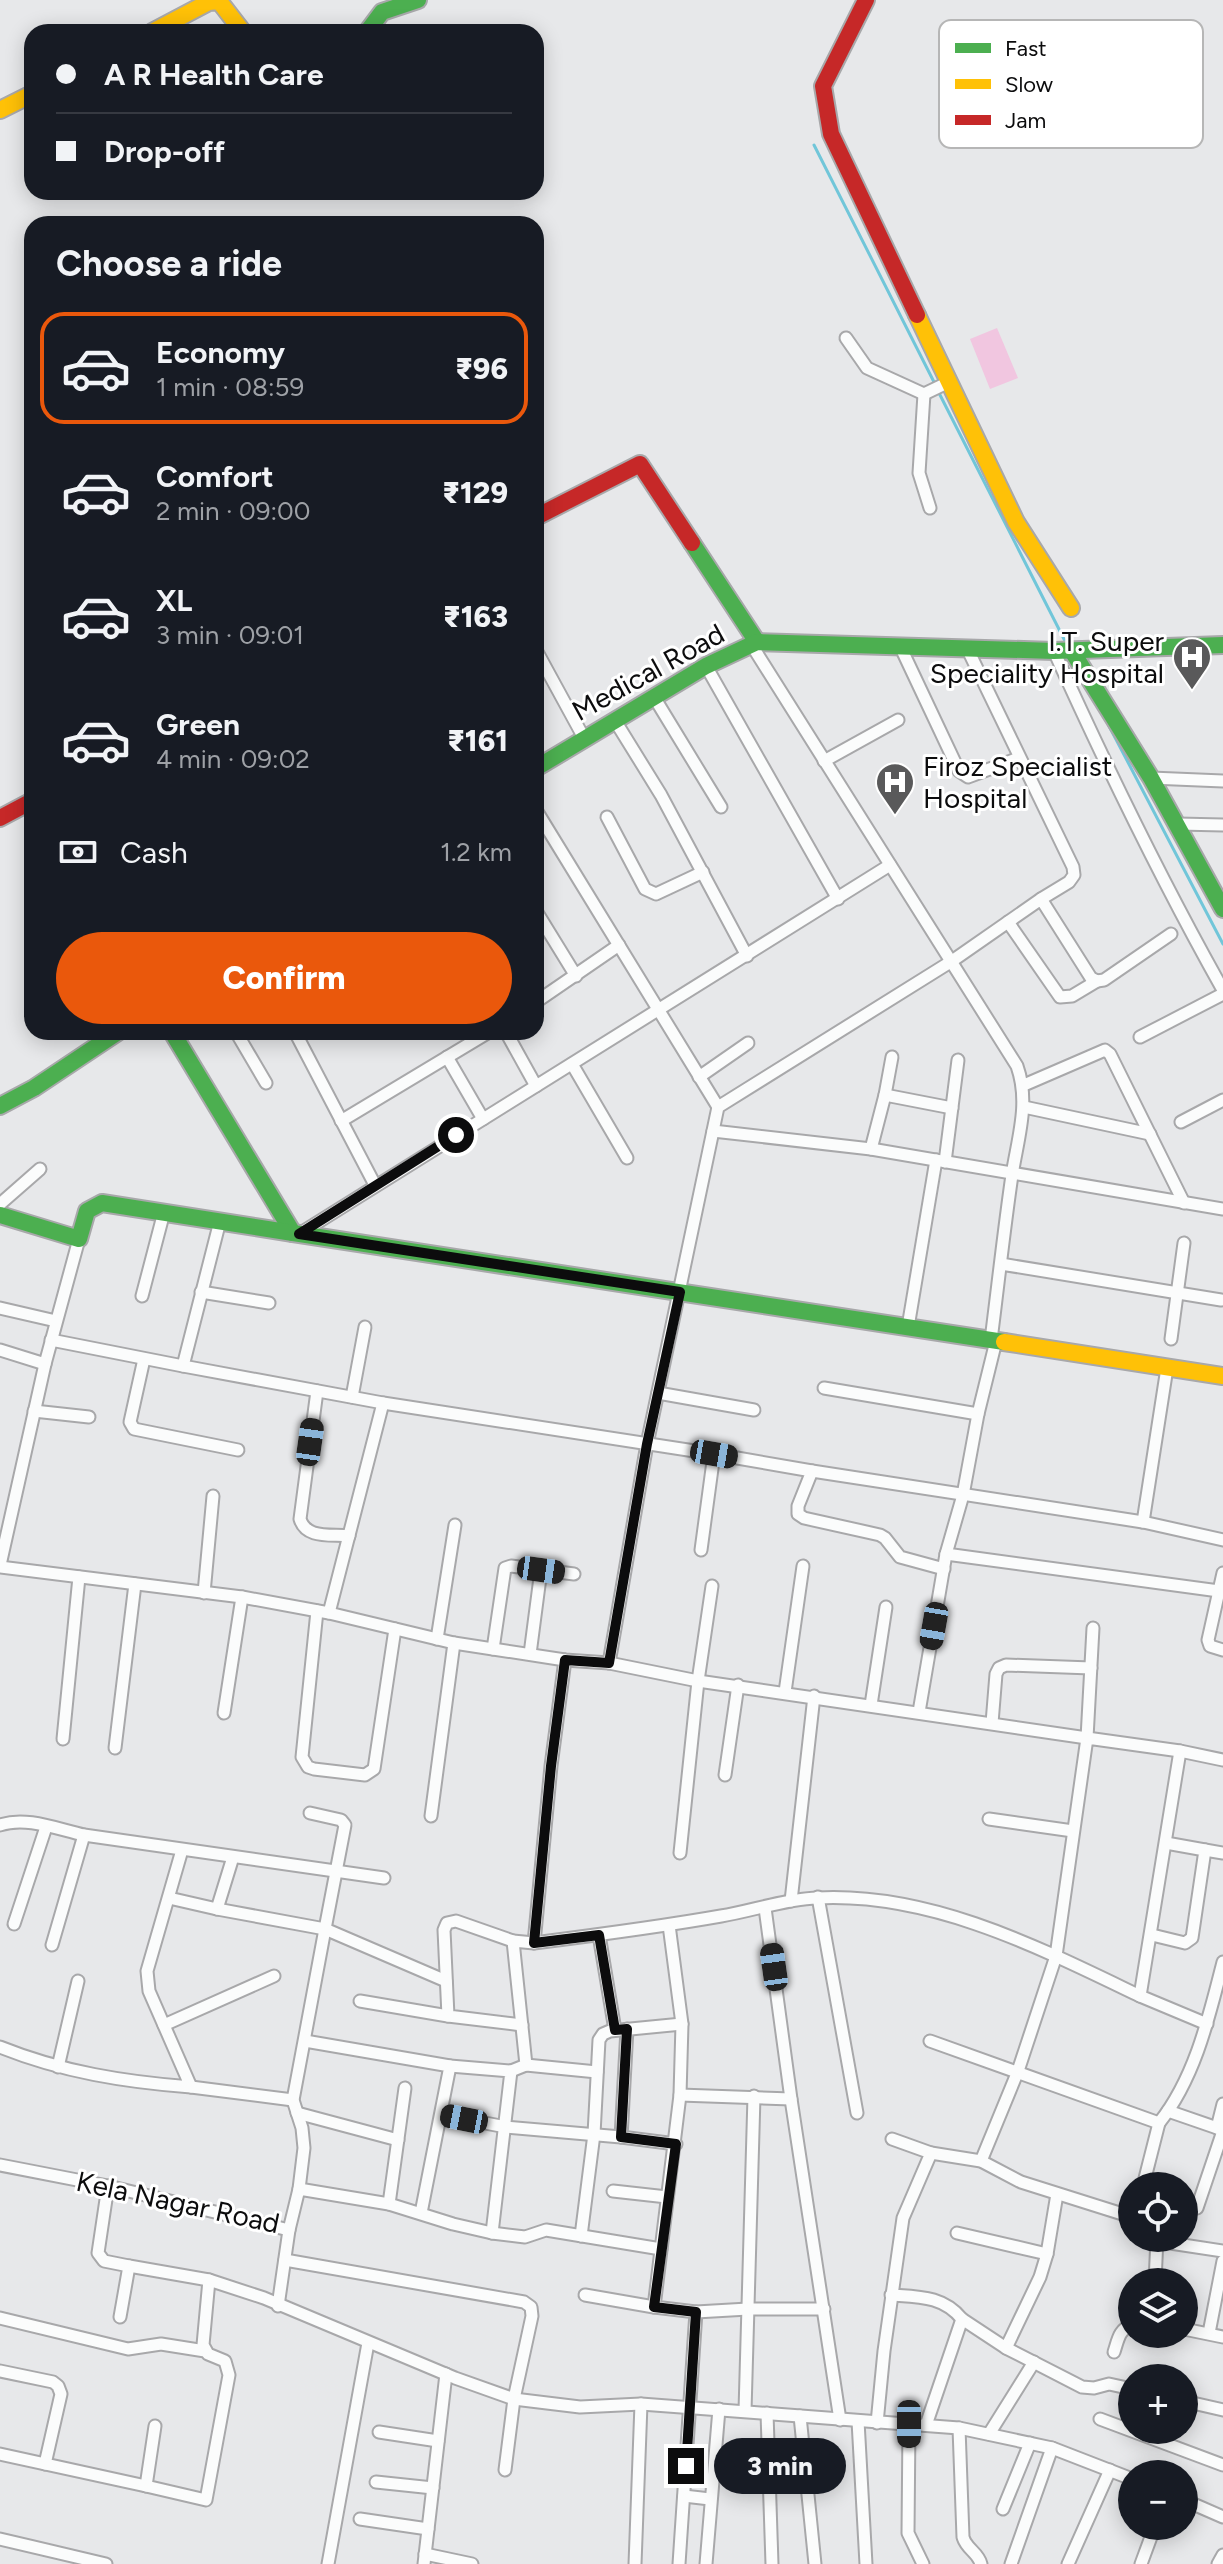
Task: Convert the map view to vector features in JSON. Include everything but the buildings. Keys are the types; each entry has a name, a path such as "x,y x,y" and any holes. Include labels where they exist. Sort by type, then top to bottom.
{"street":[{"path":"373,24 382,12 418,0"},
{"path":"866,0 823,86 831,134 1016,522 1071,608"},
{"path":"167,24 209,2 219,1 237,24"},
{"path":"0,110 24,98"},
{"path":"846,338 867,368 924,394"},
{"path":"924,394 949,382"},
{"path":"924,394 919,473 930,508"},
{"path":"544,512 640,464 1017,1066 1024,1085 1024,1107 1012,1173 993,1341 963,1495 946,1554 919,1712"},
{"name":"Medical Road","path":"544,763 706,666 754,643 1054,651 1223,645"},
{"path":"901,648 959,771 968,777 1019,758"},
{"path":"718,1107 952,961 1069,882 1074,875 1073,867 968,650"},
{"path":"1054,651 1142,839 1223,992 1140,1037"},
{"path":"1072,651 1151,778 1223,908"},
{"path":"544,665 584,738"},
{"path":"706,666 838,899"},
{"path":"654,697 721,807"},
{"path":"614,719 661,795 747,956"},
{"path":"824,761 898,720"},
{"path":"1151,778 1223,781"},
{"path":"0,818 24,805"},
{"path":"607,817 650,893 656,894 703,872"},
{"path":"544,823 718,1107 647,1444 609,1663"},
{"path":"1178,824 1223,825"},
{"path":"296,1233 890,865"},
{"path":"1041,899 1091,978 1097,981"},
{"path":"1008,922 1060,997 1072,996 1104,980 1171,934"},
{"path":"544,924 576,976"},
{"path":"544,997 619,945"},
{"path":"0,1106 34,1088 106,1040"},
{"path":"177,1040 296,1233"},
{"path":"241,1040 266,1083"},
{"path":"299,1040 375,1185"},
{"path":"341,1121 474,1040"},
{"path":"510,1040 536,1086"},
{"path":"699,1077 748,1043"},
{"path":"1024,1085 1105,1050 1110,1054 1184,1203"},
{"path":"447,1057 483,1119"},
{"path":"871,1149 892,1057"},
{"path":"908,1327 952,1108 958,1060"},
{"path":"572,1064 627,1158"},
{"path":"885,1095 952,1108"},
{"path":"1181,1122 1223,1101"},
{"path":"1024,1107 1150,1134"},
{"path":"713,1131 871,1149 1223,1209"},
{"path":"40,1169 0,1215 79,1239"},
{"path":"1223,1376 164,1212 94,1204 86,1211 51,1340 0,1566 242,1597 323,1612 454,1643 565,1660 609,1663 698,1681 1180,1751 1223,1760"},
{"path":"142,1296 164,1212"},
{"path":"183,1366 220,1221"},
{"path":"1171,1339 1184,1243"},
{"path":"1001,1264 1221,1300"},
{"path":"201,1292 269,1303"},
{"path":"0,1308 56,1321"},
{"path":"352,1397 365,1327"},
{"path":"51,1340 383,1403 1143,1522 1223,1540"},
{"path":"0,1350 45,1364"},
{"path":"144,1359 130,1422 134,1429 238,1450"},
{"path":"1143,1522 1167,1368"},
{"path":"824,1388 978,1414"},
{"path":"317,1391 300,1519 309,1533 349,1536"},
{"path":"658,1393 754,1410"},
{"path":"383,1403 349,1536 323,1612 302,1757 308,1767 365,1775 374,1769 395,1629"},
{"path":"34,1411 89,1417"},
{"path":"701,1550 714,1454"},
{"path":"812,1471 798,1506 798,1514 880,1535 900,1557 944,1569"},
{"path":"204,1593 213,1496"},
{"path":"437,1639 455,1525"},
{"path":"946,1554 1219,1591"},
{"path":"493,1649 505,1568 511,1566 574,1574"},
{"path":"785,1692 803,1566"},
{"path":"530,1654 541,1570"},
{"path":"1223,1573 1208,1640 1210,1646 1223,1650"},
{"path":"63,1739 79,1577"},
{"path":"115,1748 135,1584"},
{"path":"680,1853 698,1681 712,1586"},
{"path":"224,1713 242,1597"},
{"path":"871,1705 886,1607"},
{"path":"981,2161 1018,2071 1056,1956 1087,1738 1093,1628"},
{"path":"431,1816 454,1643"},
{"path":"534,1943 565,1660"},
{"path":"992,1723 999,1668 1006,1665 1091,1668"},
{"path":"725,1775 738,1685"},
{"path":"791,1901 814,1696"},
{"path":"1140,1996 1180,1751"},
{"path":"299,2189 304,2148 302,2128 293,2100 344,1822 310,1813"},
{"path":"989,1819 1073,1831"},
{"path":"0,1825 26,1821 84,1835 384,1878"},
{"path":"14,1924 46,1827"},
{"path":"52,1945 84,1835"},
{"path":"1166,1843 1223,1853"},
{"path":"182,1850 147,1971 149,1991 191,2087"},
{"path":"1152,1935 1185,1943 1192,1938 1205,1850"},
{"path":"217,1909 233,1857"},
{"path":"818,1897 857,2113"},
{"path":"448,2016 444,1930 447,1923 456,1921 513,1941 534,1943 669,1925 818,1897 877,1901 928,1910 979,1925 1207,2024"},
{"path":"169,1898 325,1929 446,1981"},
{"path":"765,1908 840,2420"},
{"path":"654,2307 680,2095 682,2024 669,1925"},
{"path":"599,1935 621,2030 621,2137"},
{"path":"513,1941 526,2065"},
{"path":"1147,2172 1159,2123 1190,2070 1207,2024 1223,1962"},
{"path":"164,2025 274,1976"},
{"path":"58,2067 78,1981"},
{"path":"360,2001 522,2025"},
{"path":"581,2236 594,2134 599,2040 603,2034 621,2030 682,2024"},
{"path":"305,2041 450,2066 511,2071 526,2065 597,2072"},
{"path":"930,2041 1159,2123"},
{"path":"0,2047 58,2067 137,2083 293,2100"},
{"path":"421,2213 443,2115 450,2066"},
{"path":"492,2233 511,2071"},
{"path":"389,2204 405,2088"},
{"path":"680,2095 791,2099"},
{"path":"745,2411 754,2096"},
{"path":"1198,2205 1221,2129 1223,2104"},
{"path":"1168,2111 1221,2129"},
{"path":"297,2113 398,2140"},
{"path":"443,2115 506,2127 676,2144"},
{"path":"892,2139 931,2153 981,2161 1021,2182 1118,2213"},
{"path":"877,2423 903,2218 931,2153"},
{"name":"Kela Nagar Road","path":"0,2165 108,2186 289,2230 299,2189 389,2204 492,2233 525,2237 546,2230 661,2249"},
{"path":"108,2186 98,2253 104,2261 209,2280 264,2298 368,2343 514,2399 580,2407 641,2404 959,2428 1052,2448 1118,2473"},
{"path":"613,2191 667,2197"},
{"path":"1006,2348 1033,2295 1047,2254 1057,2194"},
{"path":"278,2306 289,2230"},
{"path":"957,2233 1047,2254"},
{"path":"1198,2247 1223,2251"},
{"path":"285,2260 524,2302 531,2307 532,2316 514,2399 505,2470"},
{"path":"1209,2333 1223,2261"},
{"path":"120,2317 129,2266"},
{"path":"205,2351 209,2280"},
{"path":"585,2295 696,2312 824,2309"},
{"path":"891,2295 935,2298 952,2307 962,2319 1006,2348 1082,2387 1118,2386"},
{"path":"679,2564 696,2312"},
{"path":"0,2318 128,2349 138,2350 161,2344 205,2351 225,2361 229,2375 206,2500 0,2454"},
{"path":"926,2425 962,2319"},
{"path":"1198,2331 1223,2337"},
{"path":"1114,2352 1118,2339"},
{"path":"328,2564 368,2343"},
{"path":"989,2434 1034,2362"},
{"path":"0,2371 53,2382 58,2386 61,2394 45,2464"},
{"path":"446,2374 425,2559 472,2564"},
{"path":"635,2564 641,2404"},
{"path":"1198,2404 1223,2410"},
{"path":"706,2564 719,2409"},
{"path":"767,2413 772,2564"},
{"path":"800,2416 815,2564"},
{"path":"1100,2419 1223,2465"},
{"path":"858,2421 866,2564"},
{"path":"909,2424 908,2533 923,2564"},
{"path":"146,2486 155,2426"},
{"path":"959,2428 963,2537 981,2564"},
{"path":"379,2432 438,2441"},
{"path":"1003,2509 1030,2443"},
{"path":"1011,2564 1052,2448"},
{"path":"1068,2564 1110,2470"},
{"path":"376,2482 433,2488"},
{"path":"684,2496 710,2499"},
{"path":"1198,2506 1223,2517"},
{"path":"360,2519 428,2529"},
{"path":"0,2539 106,2564"},
{"path":"1141,2564 1150,2540"},
{"path":"1218,2564 1223,2555"}],"shaded area":[{"path":"997,328 1018,378 990,389 970,339"}],"waterway":[{"path":"814,145 935,384"},
{"path":"938,391 1067,645"},
{"path":"1109,726 1223,944"}],"traffic: fast":[{"path":"373,24 382,12 418,0"},
{"path":"692,543 757,642"},
{"path":"544,763 706,666 757,642 1054,651 1223,645"},
{"path":"1072,651 1151,778 1223,909"},
{"path":"0,1106 34,1088 106,1040"},
{"path":"177,1040 293,1233 1004,1342"},
{"path":"0,1215 79,1239 87,1211 102,1203 293,1233"}],"traffic: slow":[{"path":"167,24 209,2 219,1 237,24"},
{"path":"0,110 24,98"},
{"path":"917,315 1016,522 1071,608"},
{"path":"1004,1342 1223,1376"}],"traffic: jam":[{"path":"866,0 823,86 831,134 917,315"},
{"path":"544,513 640,464 692,543"},
{"path":"0,818 24,805"}],"place":[{"name":"I.T. Super Speciality Hospital","path":"1192,691"},
{"name":"Firoz Specialist Hospital","path":"895,816"}],"route":[{"path":"456,1135 299,1234 680,1292 647,1444 609,1663 565,1660 534,1943 599,1935 615,2030 627,2029 621,2137 676,2144 654,2307 696,2312 686,2466"}]}
